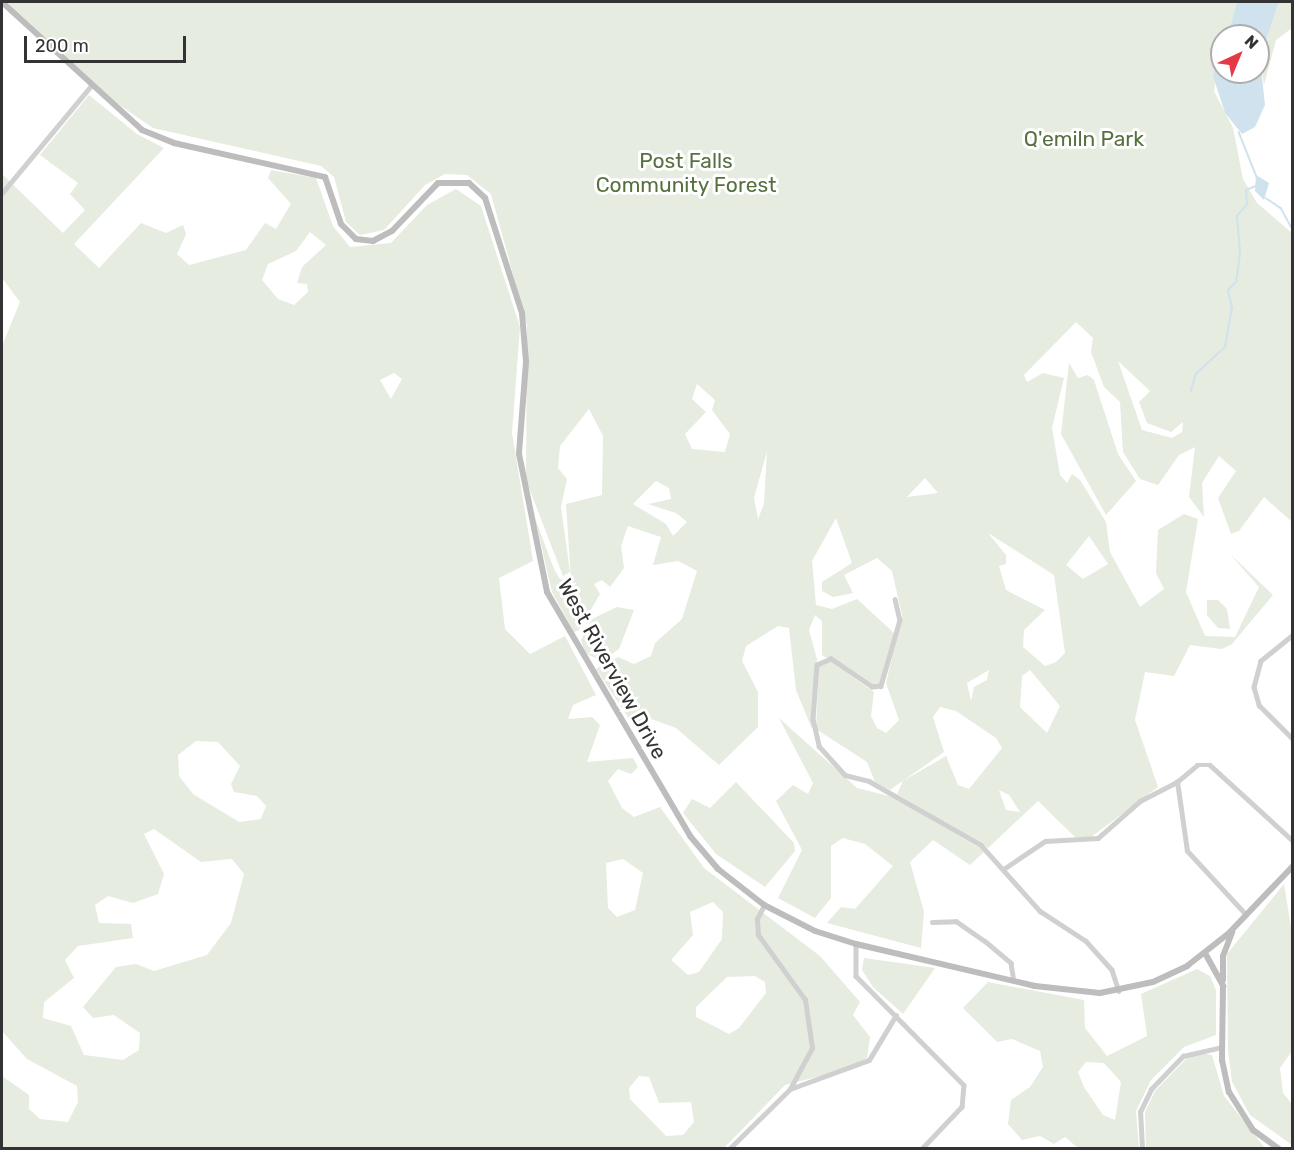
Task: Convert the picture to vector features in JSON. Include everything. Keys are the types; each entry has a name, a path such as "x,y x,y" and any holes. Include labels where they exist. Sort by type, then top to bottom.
{"street":[{"name":"West Riverview Drive","path":"2,2 90,87 158,137 319,173 329,183 341,224 361,241 392,231 438,183 469,183 485,198 523,322 526,362 519,454 547,592 690,836 718,868 764,905 815,931 856,944 1062,992 1119,991 1153,982 1205,953 1233,929 1293,867"},
{"path":"2,193 90,87"},
{"path":"895,599 900,620 881,686 872,687 831,659 817,665 813,719 819,746 845,775 869,780 971,838 1005,868 1040,911 1098,954 1119,991"},
{"path":"1293,636 1261,661 1254,687 1259,705 1293,738"},
{"path":"1005,868 1045,841 1098,838 1140,801 1177,782 1197,765 1210,765 1293,840"},
{"path":"1177,782 1178,820 1187,851 1246,915"},
{"path":"730,1149 790,1089 809,1058 812,1021 805,1000 758,935 757,919 764,905"},
{"path":"932,922 956,921 985,941 1011,963 1014,981"},
{"path":"1233,929 1223,956 1221,1047 1224,1076 1241,1116 1278,1149"},
{"path":"856,944 856,976 965,1089 962,1107 923,1149"},
{"path":"1205,953 1223,996"},
{"path":"790,1089 869,1060 896,1015"},
{"path":"1142,1149 1140,1112 1151,1089 1183,1056 1221,1047"}],"green space":[{"path":"7,2 1237,2 1232,24 1210,24 1210,84 1215,84 1214,91 1233,128 1243,179 1257,203 1292,233 1292,522 1264,497 1239,531 1231,534 1218,498 1236,471 1219,456 1202,483 1204,517 1189,497 1195,447 1179,455 1158,485 1140,479 1123,452 1120,402 1104,387 1091,352 1093,338 1076,322 1024,375 1027,382 1043,373 1064,378 1052,428 1060,475 1067,483 1072,474 1080,480 1106,522 1110,552 1140,607 1164,589 1156,573 1158,530 1184,514 1198,519 1186,592 1205,636 1235,637 1259,587 1230,554 1273,595 1232,644 1222,649 1190,645 1174,676 1145,672 1135,720 1158,787 1091,837 1075,837 1038,801 988,848 897,794 903,781 946,756 958,785 969,789 1002,748 996,738 956,711 940,707 933,717 944,752 890,790 875,782 867,762 816,729 819,665 830,661 874,692 871,716 877,728 886,733 899,720 886,683 902,615 892,571 877,558 844,575 853,593 833,597 822,591 822,582 852,563 836,518 812,561 816,605 832,609 857,599 894,633 880,685 872,686 822,655 822,621 815,615 809,630 817,659 812,729 796,690 789,628 778,626 746,646 742,661 758,692 758,727 719,765 676,728 646,717 634,726 596,669 618,657 634,664 651,656 655,643 682,619 697,571 678,561 653,565 661,537 628,526 621,546 624,568 610,587 602,580 594,584 600,594 579,630 574,632 552,592 535,518 554,569 560,579 571,580 566,504 602,495 603,436 589,409 560,446 558,468 567,479 561,507 570,572 563,576 526,480 527,325 491,194 467,175 445,174 425,185 384,230 360,235 346,222 334,177 321,166 153,128 118,104","holes":["1118,361 1150,391 1139,402 1147,423 1171,432 1183,422 1182,432 1172,438 1142,430","697,384 715,400 712,410 730,434 725,452 692,449 685,434 706,412 692,399","767,451 764,504 758,519 754,498","925,478 938,493 907,497","656,481 669,488 671,499 648,504 676,513 687,522 673,536 666,524 633,504","988,533 1054,575 1065,653 1056,662 1045,666 1023,647 1024,630 1045,610 1006,590 999,566 1006,564 1006,555","1089,536 1108,564 1083,579 1066,565","989,670 987,680 974,687 971,701 967,683","1030,670 1060,706 1047,733 1020,707 1022,676","999,790 1009,795 1020,812 1006,810"]},
{"path":"1279,2 1292,2 1292,28 1276,40 1270,62 1270,29"},
{"path":"89,95 137,134 164,148 74,244 99,268 141,223 166,233 183,225 186,234 177,254 189,265 246,250 265,223 276,229 291,204 268,178 271,170 316,178 333,226 350,247 391,243 427,205 456,189 481,206 520,327 512,433 533,561 499,578 505,629 530,654 565,636 596,695 573,705 568,719 592,717 600,725 587,762 633,758 638,767 631,774 618,769 608,781 622,808 634,817 660,807 704,868 820,956 860,1002 853,1015 870,1037 867,1058 848,1069 785,1085 724,1148 2,1148 2,1076 29,1095 29,1109 40,1119 68,1122 78,1102 77,1086 27,1059 2,1031 2,346 20,302 2,278 2,174 63,233 85,210 70,194 78,183 40,155","holes":["310,232 326,245 302,267 297,283 307,284 308,292 294,305 278,299 262,280 268,264 296,251","394,373 402,379 391,399 380,380","196,741 218,742 240,766 231,784 234,792 257,796 266,806 261,819 239,822 193,794 179,776 178,755","154,829 201,862 232,859 244,874 231,923 207,955 154,971 136,964 116,967 83,1007 93,1018 114,1015 140,1033 139,1050 123,1060 84,1055 71,1026 43,1018 44,1002 74,978 65,960 78,946 133,938 131,924 99,923 95,905 108,896 133,903 158,894 164,874 144,834","623,859 643,873 635,910 617,917 608,908 606,863","713,902 723,912 722,939 699,972 688,975 671,960 693,935 690,912","755,976 765,982 766,993 739,1028 729,1034 696,1017 696,1007 727,977","639,1076 649,1077 659,1103 691,1102 694,1122 683,1135 666,1136 630,1099 629,1088"]},
{"path":"1069,363 1078,378 1088,375 1094,380 1118,454 1136,481 1106,515 1061,434"},
{"path":"1207,600 1218,600 1227,609 1230,629 1218,628 1207,615"},
{"path":"617,607 634,610 619,649 602,661 585,653 581,640 592,619"},
{"path":"779,718 857,788 893,797 985,851 970,865 933,840 910,862 924,912 921,948 827,923 841,907 855,909 893,866 865,844 843,838 831,846 831,898 815,918 778,898 802,850 776,801 793,785 808,794 813,783"},
{"path":"736,782 794,843 795,851 765,887 716,854 683,813 692,799 710,808"},
{"path":"1284,884 1292,933 1292,1051 1280,1068 1283,1093 1292,1104 1292,1145 1250,1115 1232,1082 1228,1050 1227,954"},
{"path":"864,958 935,968 903,1014 873,987 862,970"},
{"path":"1197,969 1210,976 1216,990 1216,1035 1184,1047 1151,1080 1136,1111 1139,1148 1078,1148 1065,1137 1054,1144 1040,1136 1022,1140 1008,1124 1011,1100 1030,1087 1043,1067 1040,1051 1012,1039 997,1042 963,1008 988,982 1084,1000 1085,1028 1107,1056 1147,1036 1141,994","holes":["1086,1062 1104,1063 1121,1082 1115,1120 1103,1115 1084,1087 1078,1072"]},
{"path":"1201,1053 1212,1055 1224,1096 1265,1148 1146,1148 1145,1112 1155,1091 1186,1059"}],"water":[{"path":"1237,2 1279,2 1270,29 1270,24 1231,24"},
{"path":"1216,84 1263,84 1265,105 1255,127 1242,134 1225,113"},
{"path":"1256,175 1269,183 1264,200 1255,191"}],"waterway":[{"path":"1239,132 1257,177"},
{"path":"1191,391 1196,374 1225,347 1232,308 1228,290 1236,282 1240,252 1237,216 1247,204 1246,190 1256,186"},
{"path":"1266,198 1281,208 1292,228"}],"park label":[{"name":"Q'emiln Park","path":"1084,139"},
{"name":"Post Falls Community Forest","path":"686,173"}]}
